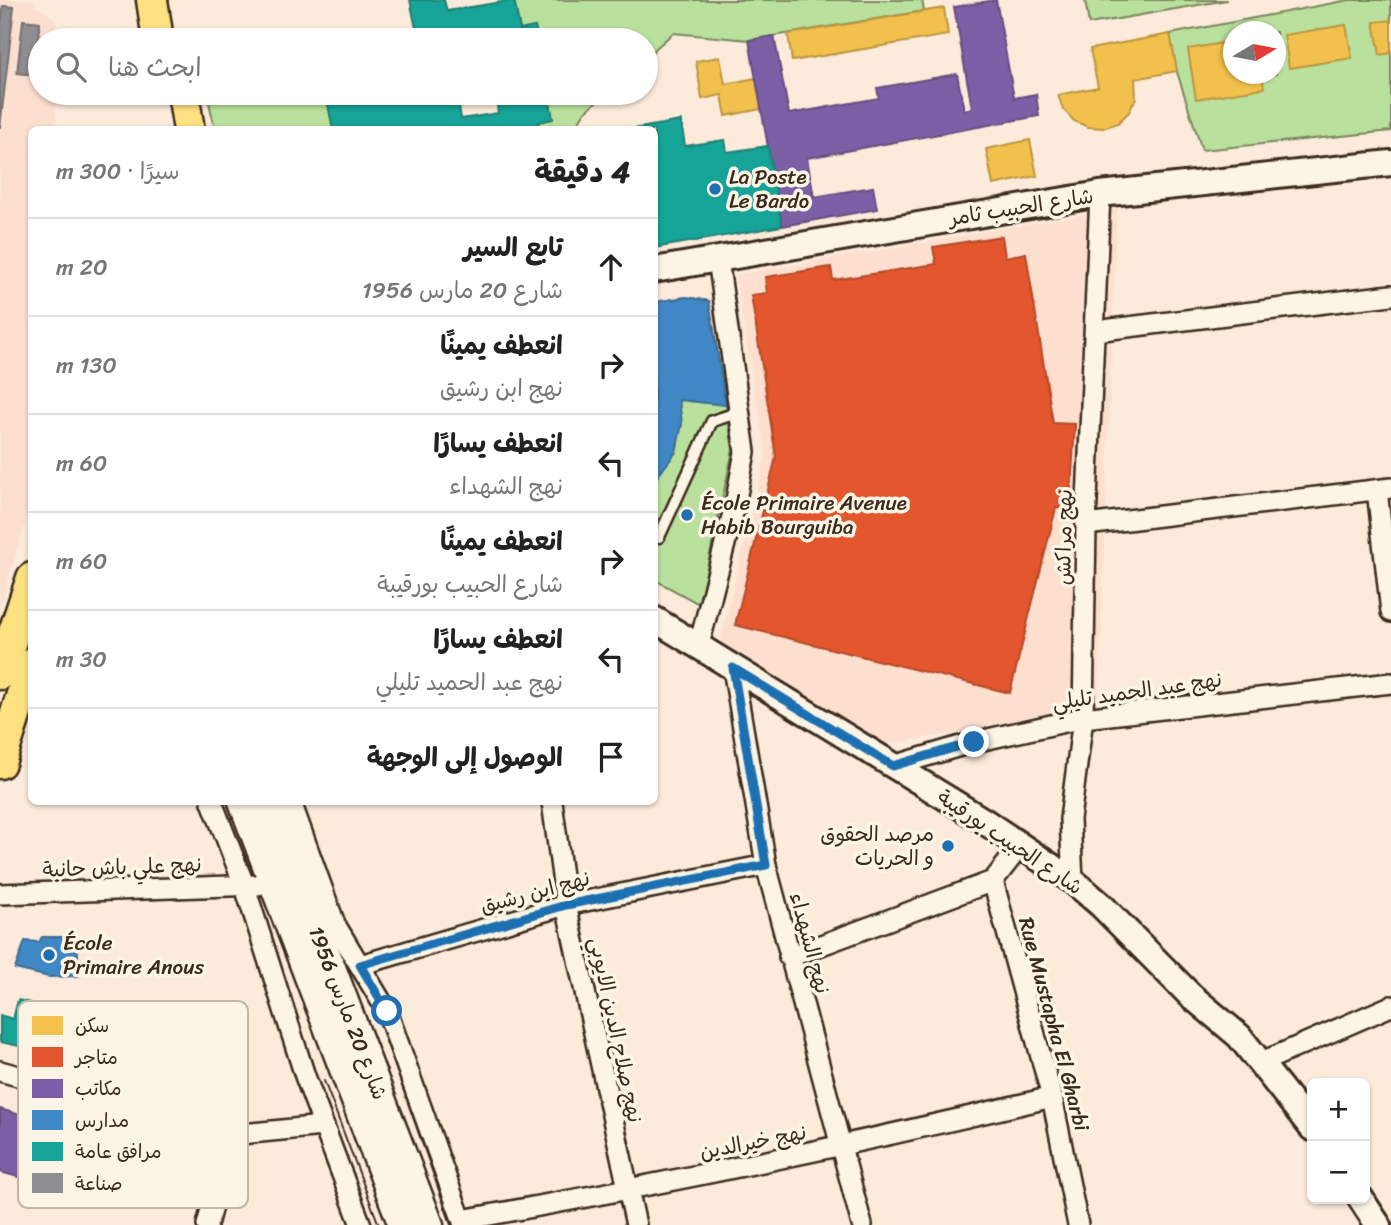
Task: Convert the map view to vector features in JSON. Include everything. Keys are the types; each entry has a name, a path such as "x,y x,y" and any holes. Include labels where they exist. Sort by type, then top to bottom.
{"main road":[{"path":"152,0 156,28"},
{"path":"166,0 170,28"},
{"path":"168,105 171,126"},
{"path":"185,105 188,126"},
{"path":"0,674 28,590"},
{"path":"0,763 28,676"},
{"path":"244,805 264,856 286,882"},
{"name":"شارع 20 مارس 1956","path":"269,805 286,882 403,1225"},
{"name":"شارع 20 مارس 1956","path":"286,882 429,1225"}],"street":[{"name":"شارع الحبيب ثامر","path":"658,269 1100,194 1391,163"},
{"name":"نهج مراكش","path":"1073,881 1071,793 1083,718 1086,525 1100,194"},
{"path":"699,645 745,452 718,258"},
{"path":"1095,331 1391,295"},
{"path":"1086,525 1384,489 1391,612"},
{"name":"شارع الحبيب بورقيبة","path":"658,621 1021,845 1073,881 1101,905 1190,995 1230,1027 1262,1062 1307,1121"},
{"name":"نهج الشهداء","path":"733,668 766,865 862,1225"},
{"name":"نهج عبد الحميد تليلي","path":"893,766 974,742 1083,718 1391,683"},
{"path":"213,805 246,887 323,1126 361,1225"},
{"name":"شارع 20 مارس 1956","path":"292,805 335,924 387,1011 462,1222"},
{"name":"نهج صلاح الدين الايوبي","path":"552,805 566,905 636,1225"},
{"path":"789,957 993,881 1021,845"},
{"name":"نهج ابن رشيق","path":"360,965 566,905 766,865"},
{"name":"Rue Mustapha El Gharbi","path":"993,881 1052,1097 1078,1225"},
{"name":"نهج علي باش حانبة","path":"0,894 246,887 286,882"},
{"path":"1262,1062 1391,1006"},
{"path":"0,1071 18,1076"},
{"name":"نهج خيرالدين","path":"462,1222 843,1147 1052,1097"},
{"path":"248,1133 323,1126"},
{"path":"1364,1204 1378,1225"},
{"path":"207,1225 212,1208"}],"lane":[{"path":"659,537 712,421 740,412"}],"shaded area":[{"path":"0,0 35,0 35,5 55,19 55,28 28,28 28,105 56,105 56,126 28,126 28,514 0,607"},
{"path":"1117,209 1098,711 886,744 720,642 766,455 735,275"}],"green space":[{"path":"514,0 922,0 924,11 749,40 673,33 658,46 658,28 520,28"},
{"path":"1085,0 1227,0 1089,24"},
{"path":"1349,0 1391,0 1391,131 1202,150 1177,72 1170,34 1223,24 1223,84 1286,84 1286,21 1238,21"},
{"path":"210,105 328,105 332,126 214,126"},
{"path":"550,105 593,105 576,126 539,126 538,122 553,119"},
{"name":"École Primaire Avenue Habib Bourguiba","path":"686,297 709,301 733,450 699,604 658,582 658,302"}],"building: سكن":[{"path":"944,8 948,35 792,61 788,34"},
{"path":"1391,20 1391,53 1380,55 1374,22"},
{"path":"1346,25 1352,58 1289,68 1286,35"},
{"path":"1170,34 1177,71 1135,79 1136,98 1129,112 1118,123 1103,128 1088,127 1074,121 1063,109 1058,95 1098,87 1090,49"},
{"path":"1223,43 1223,84 1263,84 1264,88 1196,99 1188,49"},
{"path":"720,57 725,84 756,78 761,109 726,116 722,95 702,99 696,61"},
{"path":"1030,140 1037,176 993,185 986,149"}],"building: متاجر":[{"path":"1002,236 1005,257 1026,253 1053,423 1075,424 1070,509 1056,508 1010,693 735,625 776,457 751,295 767,293 765,277 831,267 833,280 936,264 933,247"}],"building: مكاتب":[{"path":"996,0 1014,98 1036,94 1039,116 807,158 814,197 873,187 877,209 782,226 749,40 774,36 789,114 879,98 877,88 957,74 964,110 972,108 954,7"},
{"path":"0,1109 18,1114 18,1177 0,1172"}],"building: مدارس":[{"path":"686,297 709,301 726,405 679,400 682,424 676,452 658,476 658,301"},
{"name":"École Primaire Anous","path":"42,937 77,937 79,976 49,977 15,969 25,941 39,942"}],"building: مرافق عامة":[{"path":"410,0 444,0 447,11 514,0 520,28 416,28"},
{"path":"328,105 459,105 461,119 498,113 497,105 550,105 553,119 538,122 538,126 332,126"},
{"name":"La Poste Le Bardo","path":"681,121 685,146 725,140 727,152 768,146 782,226 658,247 658,126 651,126"},
{"path":"18,1000 22,1001 18,1001 18,1046 0,1042 0,1015 13,1019"}],"building: صناعة":[{"path":"3,6 14,7 0,128 0,34"},
{"path":"23,20 40,22 39,28 28,28 28,74 17,73"}],"tram line":[{"path":"382,1030 453,1225"},
{"path":"324,1081 379,1225"}],"place":[{"name":"La Poste Le Bardo","path":"715,189"},
{"name":"École Primaire Avenue Habib Bourguiba","path":"687,515"},
{"name":"مرصد الحقوق و الحريات","path":"948,846"},
{"name":"École Primaire Anous","path":"49,955"}],"route":[{"path":"387,1011 360,965 566,905 766,865 733,668 893,766 974,742"}]}
